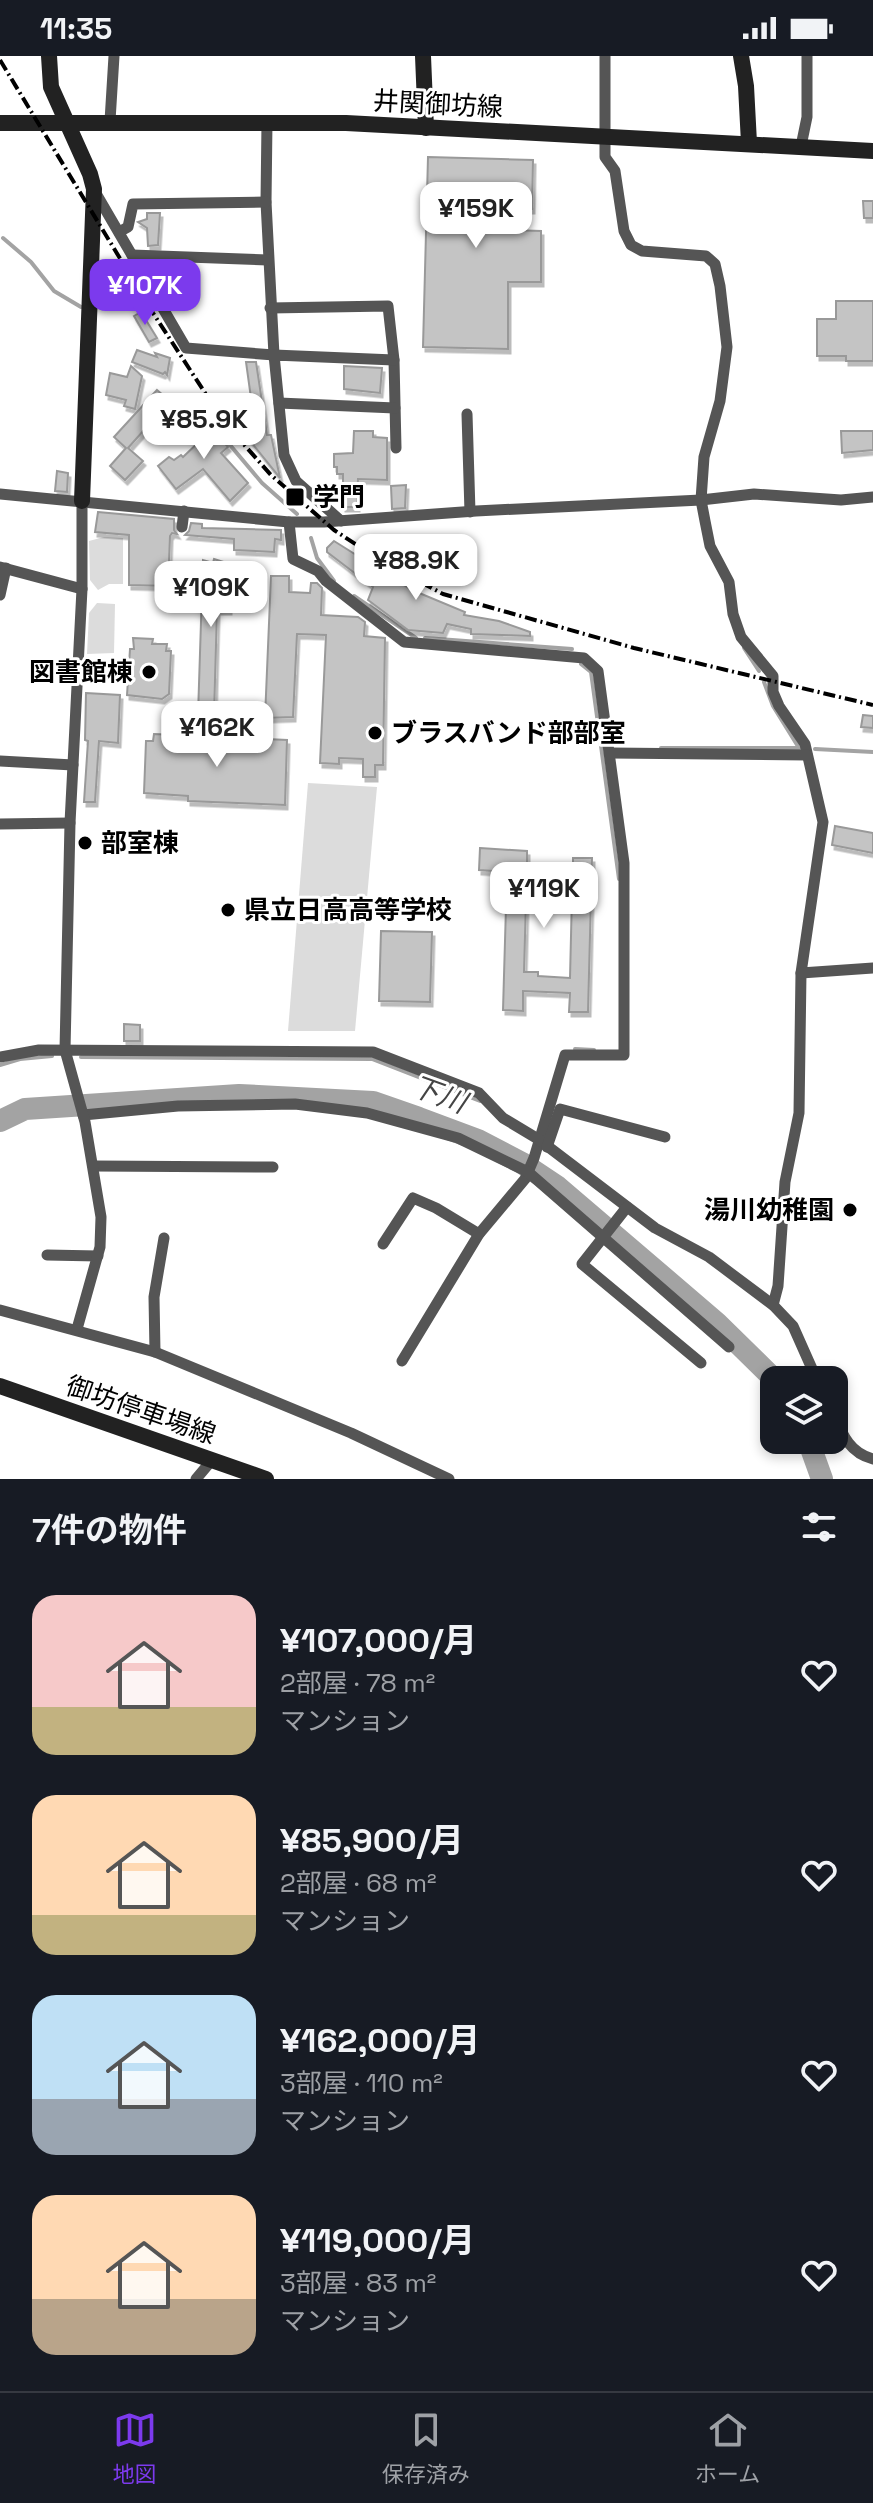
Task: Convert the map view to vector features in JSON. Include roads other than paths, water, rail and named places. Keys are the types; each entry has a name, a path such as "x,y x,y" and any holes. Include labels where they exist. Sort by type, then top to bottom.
{"main road":[{"path":"49,56 51,87 94,189 82,501"},
{"path":"423,56 426,128"},
{"path":"741,56 749,143"},
{"name":"井関御坊線","path":"0,123 346,123 873,151"},
{"name":"御坊停車場線","path":"0,1386 266,1479"}],"street":[{"path":"110,121 114,56"},
{"path":"605,56 605,157 615,171 624,231 631,245 642,251 706,256 715,264 727,347 720,401 704,457 701,500 710,546 729,582 733,614 741,637 773,676 773,692 779,706 806,750 823,822 801,973 799,1113 785,1182 778,1286 773,1305"},
{"path":"801,146 807,117 807,56"},
{"path":"267,122 270,308 284,455 296,481 341,521"},
{"path":"94,189 186,348 394,360"},
{"path":"119,232 128,227 133,204 266,202"},
{"path":"132,255 268,260"},
{"path":"270,308 388,306 394,360 396,448"},
{"path":"279,403 395,408"},
{"path":"467,414 470,512"},
{"path":"0,494 289,522 701,500 754,494 841,500 873,497"},
{"path":"77,1329 98,1256 101,1217 94,1166 65,1050 70,823 82,589 82,501"},
{"path":"182,527 184,511"},
{"path":"289,522 293,559 318,571 326,581 404,642 584,658 598,671 624,863 624,1055 565,1055 543,1143"},
{"path":"0,595 3,568 82,589"},
{"path":"610,753 806,750"},
{"path":"0,761 73,765"},
{"path":"0,824 70,823"},
{"path":"801,973 873,968"},
{"path":"0,1057 39,1050 373,1052 479,1093 503,1118 543,1143 655,1228 709,1257 773,1305 793,1326 811,1366"},
{"path":"83,1115 178,1106 295,1104 367,1113 458,1138 528,1172 729,1347"},
{"path":"402,1361 479,1234 528,1172 560,1109 665,1137"},
{"path":"94,1166 273,1167"},
{"path":"383,1244 413,1198 479,1234"},
{"path":"627,1207 582,1264 701,1363"},
{"path":"155,1352 154,1297 164,1238"},
{"path":"47,1255 98,1256"},
{"path":"0,1310 155,1352 351,1433 449,1479"},
{"path":"848,1443 860,1456 873,1459"},
{"path":"196,1479 212,1460"}],"waterway":[{"path":"3,238 31,262 54,291 81,307"},
{"path":"198,407 262,483 297,514"},
{"path":"311,538 317,558 334,581"},
{"path":"354,596 416,638"},
{"path":"425,638 572,649"},
{"path":"744,648 759,671"},
{"path":"581,664 591,672 619,879"},
{"path":"764,682 773,706 799,748"},
{"path":"661,748 799,748"},
{"path":"815,749 873,752"},
{"path":"575,1049 594,1050"},
{"path":"0,1065 20,1059 52,1056"},
{"path":"81,1057 372,1059 480,1101"},
{"name":"下川","path":"0,1121 25,1109 239,1095 373,1102 478,1140 522,1163 558,1187 717,1323 761,1366"},
{"name":"下川","path":"813,1454 822,1479"}],"railway":[{"path":"0,60 153,313 224,422 271,475 334,530 381,561 443,594 634,648 873,705"}],"place":[{"name":"学門","path":"295,497"},
{"name":"図書館棟","path":"149,672"},
{"name":"ブラスバンド部部室","path":"375,733"},
{"name":"部室棟","path":"85,843"},
{"name":"県立日高高等学校","path":"228,910"},
{"name":"湯川幼稚園","path":"850,1210"}]}
